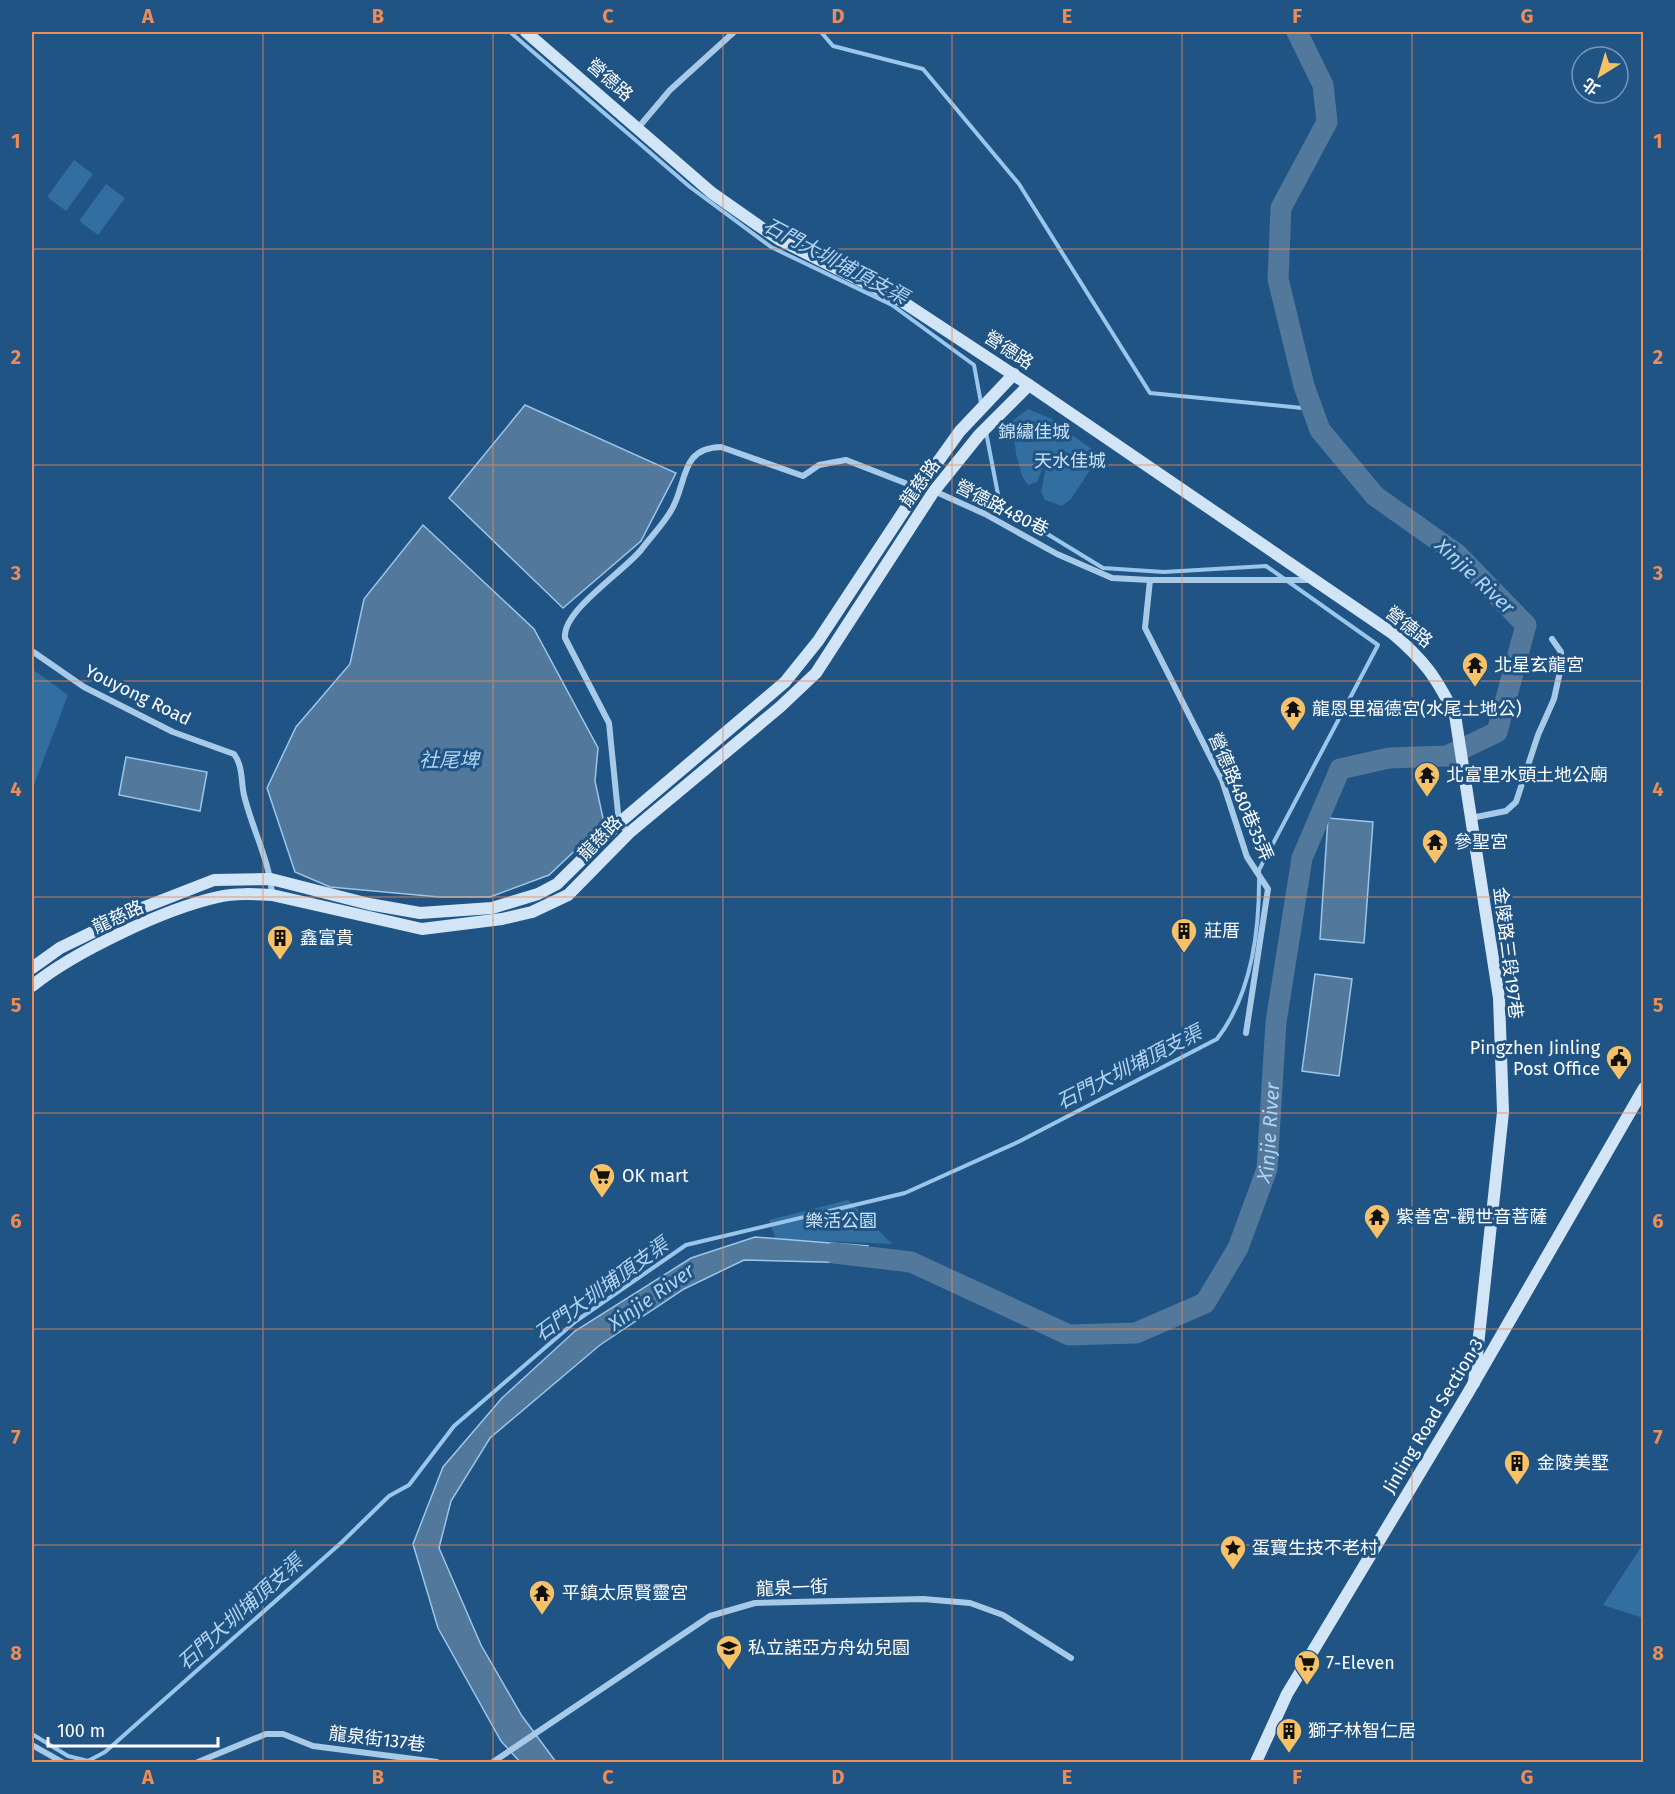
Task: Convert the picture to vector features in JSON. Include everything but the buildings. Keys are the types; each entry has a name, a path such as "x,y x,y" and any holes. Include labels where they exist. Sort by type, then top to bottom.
{"street":[{"name":"營德路","path":"526,32 712,193 759,226 780,240 903,302 1014,374 1392,633 1419,656 1436,678 1455,715 1464,770"},
{"path":"638,128 670,90 734,32"},
{"name":"龍慈路","path":"32,968 60,948 142,908 214,880 271,879 369,904 420,913 492,908 538,894 556,884 620,823 785,681 818,641 919,488 960,431 1014,374"},
{"name":"龍慈路","path":"32,986 86,951 148,922 217,897 250,893 273,896 422,929 492,921 532,912 568,895 629,833 780,707 816,673 934,491 980,435 1029,385"},
{"name":"營德路480巷","path":"620,823 609,723 565,638 564,630 572,616 635,556 674,507 688,466 695,455 708,447 721,447 804,476 819,465 846,460 919,488 934,491 985,514 1057,554 1112,578 1314,580"},
{"name":"營德路480巷35弄","path":"1150,580 1145,628 1222,780 1247,857 1268,889 1246,1033"},
{"path":"1471,818 1506,811 1516,802 1538,735 1554,699 1562,668 1561,652 1552,639"},
{"name":"Youyong Road","path":"32,651 94,692 173,732 234,754 238,760 244,795 271,879 273,896"},
{"name":"金陵路三段197巷","path":"1464,770 1499,998 1503,1113 1474,1383"},
{"path":"620,823 629,833"},
{"path":"142,908 148,922"},
{"name":"Jinling Road Section 3","path":"1256,1762 1287,1694 1474,1383 1644,1088"},
{"name":"龍泉一街","path":"495,1761 710,1616 755,1603 923,1599 970,1603 1003,1615 1071,1658"},
{"name":"龍泉街137巷","path":"198,1762 266,1734 284,1734 313,1746 437,1762"},
{"path":"32,1745 62,1762"}],"green space":[{"path":"74,160 93,174 66,211 47,197"},
{"path":"106,184 125,198 98,235 79,221"},
{"path":"1028,409 1052,419 1057,427 1058,425 1100,455 1071,499 1062,506 1045,500 1041,492 1049,452 1037,482 1028,485 1022,476 1016,454 1012,421"},
{"path":"32,669 68,695 32,790"},
{"name":"樂活公園","path":"848,1200 892,1244 776,1239 769,1220"},
{"path":"1643,1544 1643,1618 1603,1605"}],"water":[{"path":"525,405 676,473 641,541 563,608 449,498"},
{"name":"社尾埤","path":"423,525 534,629 598,748 595,781 604,823 549,875 490,897 439,897 330,887 295,872 267,788 296,727 350,664 364,599"},
{"path":"126,757 207,772 200,811 119,795"},
{"path":"1328,818 1373,822 1364,943 1320,939"},
{"path":"1315,974 1352,979 1339,1076 1302,1071"},
{"path":"755,1237 868,1246 860,1263 744,1260 684,1289 600,1345 490,1438 451,1501 439,1548 481,1645 522,1716 556,1762 520,1762 501,1741 438,1628 413,1544 443,1467 502,1398 575,1331 691,1258"}],"waterway":[{"name":"石門大圳埔頂支渠","path":"510,32 690,187 771,247 892,305 974,365 981,403"},
{"name":"石門大圳埔頂支渠","path":"821,32 833,46 923,69 1019,184 1150,393 1312,409"},
{"name":"Xinjie River","path":"834,1253 911,1262 1069,1335 1136,1333 1205,1303 1238,1248 1267,1169 1276,1022 1302,858 1340,769 1389,758 1447,756 1497,732 1526,625 1457,554 1375,496 1320,430 1304,386 1278,279 1281,208 1327,122 1323,85 1297,32"},
{"name":"石門大圳埔頂支渠","path":"32,1734 68,1756 88,1761 105,1752 342,1542 389,1496 409,1485 454,1426 576,1321 686,1245 905,1193 1018,1142 1217,1039 1239,1001 1252,959 1258,914 1259,870 1378,645 1266,566 1164,572 1103,568 1000,505 986,432"}],"place":[{"name":"北星玄龍宮","path":"1475,688"},
{"name":"龍恩里福德宮(水尾土地公)","path":"1293,732"},
{"name":"北富里水頭土地公廟","path":"1427,798"},
{"name":"參聖宮","path":"1435,865"},
{"name":"莊厝","path":"1184,954"},
{"name":"鑫富貴","path":"280,961"},
{"name":"Pingzhen Jinling Post Office","path":"1619,1081"},
{"name":"OK mart","path":"602,1199"},
{"name":"紫善宮-觀世音菩薩","path":"1377,1240"},
{"name":"金陵美墅","path":"1517,1486"},
{"name":"蛋寶生技不老村","path":"1233,1571"},
{"name":"平鎮太原賢靈宮","path":"542,1616"},
{"name":"私立諾亞方舟幼兒園","path":"729,1671"},
{"name":"7-Eleven","path":"1307,1686"},
{"name":"獅子林智仁居","path":"1289,1754"}],"park label":[{"name":"錦繡佳城","path":"1034,432"},
{"name":"天水佳城","path":"1070,461"}]}
